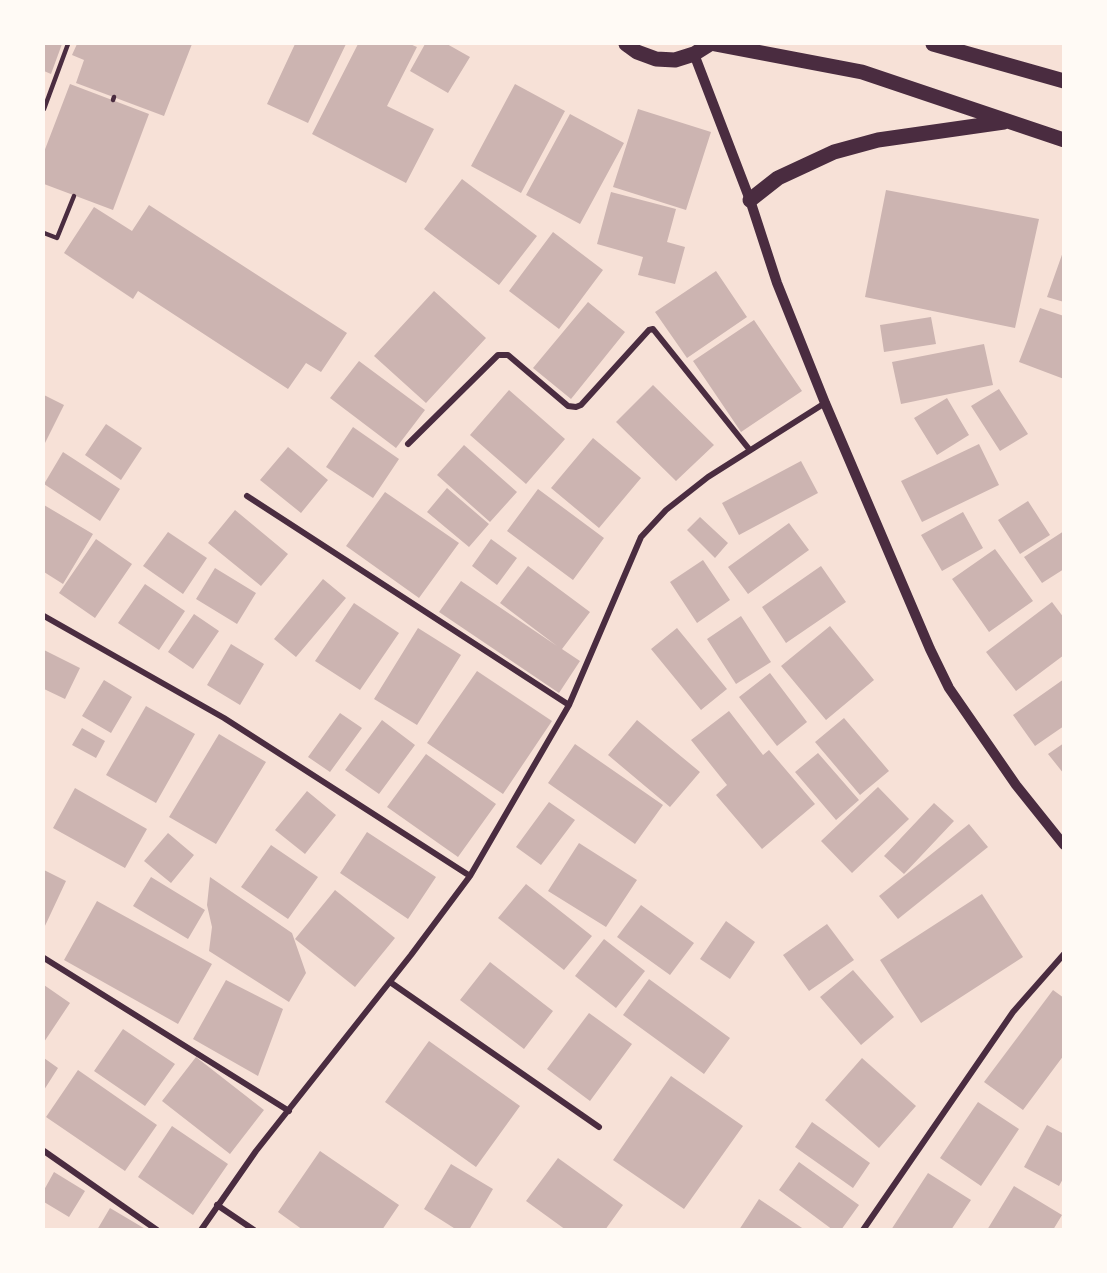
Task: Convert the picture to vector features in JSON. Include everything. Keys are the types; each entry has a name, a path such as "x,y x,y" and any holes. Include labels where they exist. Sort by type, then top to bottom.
{"main road":[{"path":"626,44 656,59 675,60 694,54 710,44"},
{"path":"715,44 862,72 1064,140"},
{"path":"933,44 1064,81"},
{"path":"750,200 778,178 834,152 878,140 1007,121"}],"street":[{"path":"694,54 750,200 777,283 825,403 949,688 1016,785 1064,845"},
{"path":"408,444 498,356 508,355 568,406 576,407 581,405 649,330 653,329 749,449"},
{"path":"201,1230 217,1205 470,876 569,705 642,537 666,510 749,449 825,403"},
{"path":"247,496 569,705"},
{"path":"44,616 224,718 470,876"},
{"path":"863,1230 1013,1012 1064,954"},
{"path":"44,958 289,1111"},
{"path":"390,982 599,1127"},
{"path":"44,1151 157,1230"},
{"path":"217,1205 254,1230"}],"lane":[{"path":"44,109 68,44"},
{"path":"44,233 57,238 74,196"}],"building":[{"path":"44,44 62,44 51,74 44,71"},
{"path":"77,44 192,44 164,116 76,83 84,60 72,55"},
{"path":"295,44 346,44 308,123 267,104"},
{"path":"358,44 410,44 417,47 387,106 434,129 406,183 312,134"},
{"path":"425,44 447,44 470,57 448,93 410,71"},
{"path":"70,84 149,114 113,210 44,184 44,152"},
{"path":"515,84 565,111 521,193 471,166"},
{"path":"638,109 711,132 686,210 613,187"},
{"path":"570,114 624,143 580,224 526,195"},
{"path":"462,179 537,236 499,285 424,229"},
{"path":"886,190 1039,219 1015,328 865,297"},
{"path":"611,192 676,209 667,242 685,247 675,284 638,275 643,257 597,244"},
{"path":"149,205 347,333 321,372 306,363 288,389 138,291 133,299 64,253 94,207 132,231"},
{"path":"553,232 603,270 559,329 509,291"},
{"path":"1064,249 1064,302 1047,297"},
{"path":"716,271 747,317 687,358 655,312"},
{"path":"434,291 486,338 426,403 374,356"},
{"path":"588,302 625,332 571,399 533,368"},
{"path":"1040,308 1064,316 1064,379 1019,362"},
{"path":"931,317 936,344 884,352 880,325"},
{"path":"754,320 802,391 741,432 693,361"},
{"path":"984,344 993,385 901,404 892,362"},
{"path":"359,361 425,410 396,448 330,398"},
{"path":"653,385 714,445 676,481 616,422"},
{"path":"999,389 1028,434 1000,451 971,406"},
{"path":"509,390 565,439 526,484 470,435"},
{"path":"44,395 64,405 44,445"},
{"path":"947,398 969,435 937,455 914,418"},
{"path":"106,424 142,448 121,480 85,455"},
{"path":"353,427 399,459 373,498 326,467"},
{"path":"593,438 641,478 599,528 551,488"},
{"path":"979,444 999,485 922,522 901,481"},
{"path":"464,445 517,492 490,522 437,475"},
{"path":"288,447 328,480 301,513 260,480"},
{"path":"63,452 120,489 100,521 44,484"},
{"path":"801,461 818,493 739,535 722,503"},
{"path":"447,488 489,524 469,547 427,512"},
{"path":"538,489 604,538 573,580 507,531"},
{"path":"385,492 459,543 419,598 346,546"},
{"path":"1028,501 1050,535 1020,554 998,520"},
{"path":"44,505 93,534 63,584 44,572"},
{"path":"235,510 288,554 261,586 208,543"},
{"path":"963,512 983,548 942,571 921,535"},
{"path":"700,517 728,543 715,558 687,530"},
{"path":"789,523 809,550 748,594 728,567"},
{"path":"1064,531 1064,569 1042,583 1024,557"},
{"path":"168,532 207,558 183,594 143,566"},
{"path":"96,539 132,564 95,618 59,593"},
{"path":"491,539 517,558 497,585 472,566"},
{"path":"995,549 1033,601 989,632 952,579"},
{"path":"703,560 730,600 697,623 670,582"},
{"path":"528,566 590,612 562,649 580,661 559,693 439,612 461,581 557,646 500,603"},
{"path":"821,566 846,602 786,643 762,607"},
{"path":"215,568 256,593 237,624 196,599"},
{"path":"323,579 346,598 296,657 274,639"},
{"path":"145,584 185,611 159,650 118,623"},
{"path":"1052,602 1064,618 1064,655 1016,691 986,652"},
{"path":"354,603 399,633 360,690 315,661"},
{"path":"194,614 219,631 193,669 168,652"},
{"path":"741,616 771,662 736,684 707,639"},
{"path":"830,626 874,680 826,720 781,666"},
{"path":"418,628 461,655 417,725 374,699"},
{"path":"677,628 727,689 701,710 651,649"},
{"path":"231,644 264,664 240,705 207,685"},
{"path":"44,650 80,668 65,699 44,689"},
{"path":"477,671 552,721 503,794 427,743"},
{"path":"770,673 807,722 777,746 739,697"},
{"path":"1064,679 1064,726 1035,746 1013,715"},
{"path":"104,680 132,697 111,733 82,716"},
{"path":"146,706 195,734 156,803 106,775"},
{"path":"729,711 763,755 769,750 815,804 762,849 716,795 727,785 691,740"},
{"path":"340,713 362,728 330,772 308,757"},
{"path":"844,718 889,771 860,795 815,742"},
{"path":"382,720 415,745 379,794 345,770"},
{"path":"637,720 700,772 670,807 608,755"},
{"path":"82,728 105,741 96,758 72,745"},
{"path":"219,734 266,762 216,844 169,817"},
{"path":"1064,743 1064,774 1048,754"},
{"path":"575,744 663,805 635,844 548,783"},
{"path":"818,753 859,800 836,820 795,772"},
{"path":"426,754 496,804 458,857 387,807"},
{"path":"878,787 909,819 852,873 821,841"},
{"path":"75,788 147,829 125,868 53,828"},
{"path":"307,791 336,815 305,854 275,830"},
{"path":"549,802 575,820 541,865 516,847"},
{"path":"934,803 954,821 904,874 884,856"},
{"path":"969,824 988,847 898,919 879,896"},
{"path":"367,832 436,877 408,919 340,873"},
{"path":"168,833 194,855 171,883 144,861"},
{"path":"579,843 637,880 606,927 548,891"},
{"path":"271,845 318,877 288,919 241,887"},
{"path":"44,870 66,881 44,928"},
{"path":"151,877 205,910 188,939 133,906"},
{"path":"210,877 292,933 306,973 289,1002 209,951 212,927 207,905"},
{"path":"526,884 592,936 564,970 498,918"},
{"path":"335,890 395,938 355,987 295,939"},
{"path":"982,894 1023,957 921,1023 880,960"},
{"path":"97,901 212,964 178,1024 64,960"},
{"path":"641,905 694,943 670,975 617,937"},
{"path":"726,921 755,942 730,979 700,959"},
{"path":"827,924 854,960 809,991 783,955"},
{"path":"604,939 645,971 616,1008 575,976"},
{"path":"490,962 553,1011 524,1049 460,1000"},
{"path":"853,970 894,1017 861,1045 820,997"},
{"path":"649,979 730,1038 704,1074 623,1015"},
{"path":"226,980 283,1009 258,1076 193,1039"},
{"path":"44,985 70,1003 44,1042"},
{"path":"1053,990 1064,998 1064,1055 1023,1110 984,1082"},
{"path":"589,1013 632,1044 590,1101 547,1069"},
{"path":"123,1029 175,1064 145,1106 94,1071"},
{"path":"429,1041 520,1106 476,1167 385,1102"},
{"path":"196,1057 264,1110 230,1154 162,1101"},
{"path":"44,1058 58,1068 44,1090"},
{"path":"862,1058 916,1106 879,1148 825,1100"},
{"path":"78,1070 157,1125 125,1171 46,1117"},
{"path":"671,1076 743,1126 684,1209 613,1160"},
{"path":"978,1102 1019,1129 981,1186 940,1158"},
{"path":"812,1122 870,1163 853,1188 795,1147"},
{"path":"1047,1125 1064,1134 1064,1177 1059,1186 1024,1167"},
{"path":"172,1126 228,1164 193,1215 138,1177"},
{"path":"320,1151 399,1205 382,1230 303,1230 278,1212"},
{"path":"558,1158 623,1205 605,1230 566,1230 526,1201"},
{"path":"799,1162 859,1205 841,1230 833,1230 779,1190"},
{"path":"451,1164 493,1189 469,1230 457,1230 424,1209"},
{"path":"54,1172 85,1191 69,1217 44,1202 44,1190"},
{"path":"928,1173 971,1200 951,1230 891,1230"},
{"path":"1014,1186 1062,1215 1053,1230 987,1230"},
{"path":"759,1199 805,1230 739,1230"},
{"path":"110,1208 147,1230 97,1230"}]}
